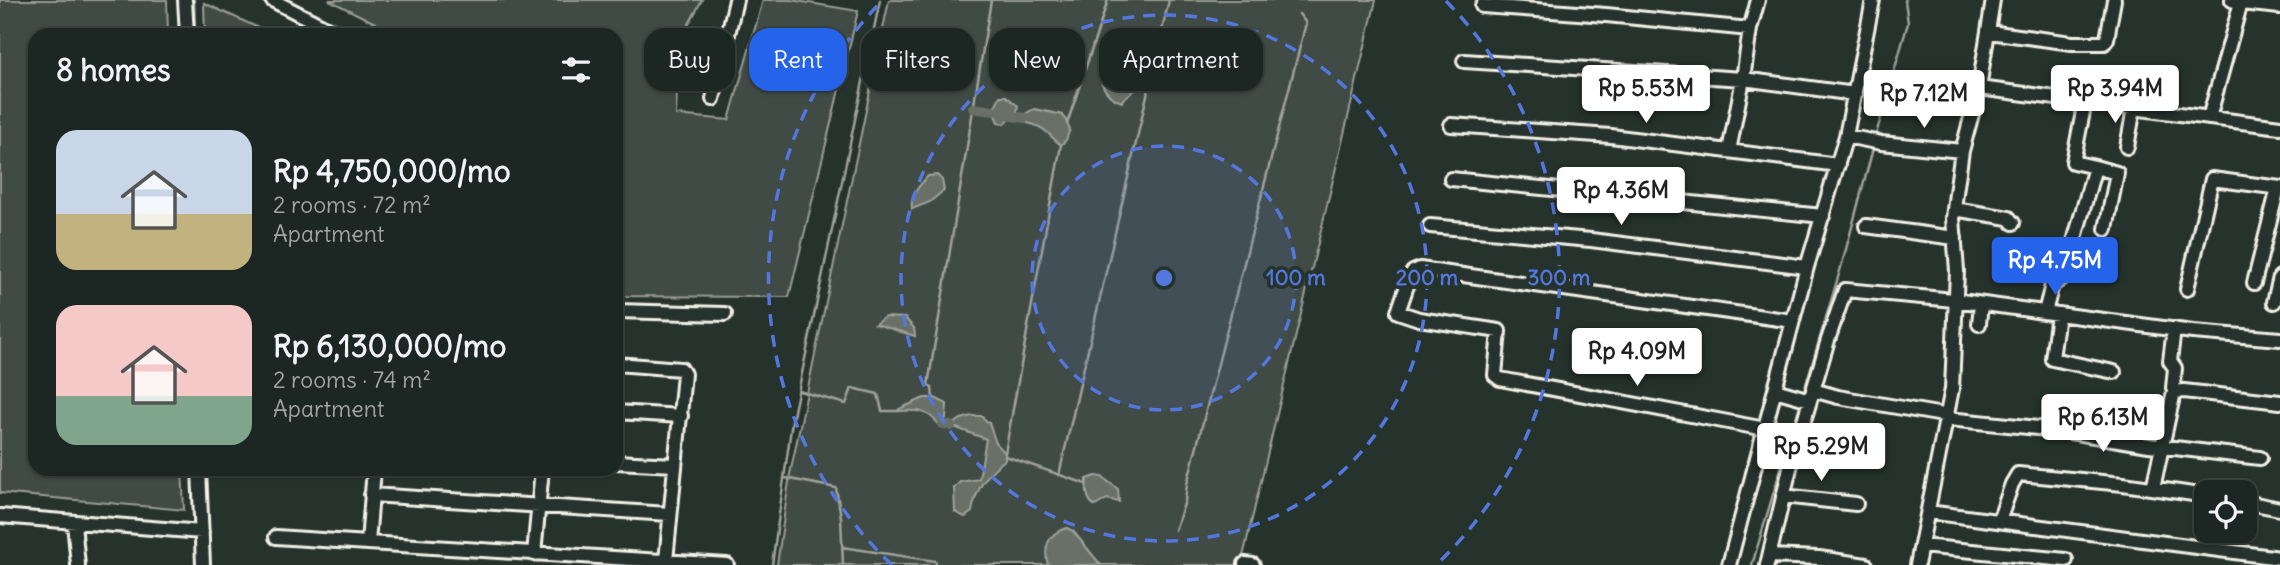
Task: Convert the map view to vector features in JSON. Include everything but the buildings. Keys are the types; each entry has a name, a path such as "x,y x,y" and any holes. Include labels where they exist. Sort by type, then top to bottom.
{"street":[{"path":"185,0 187,28"},
{"path":"272,0 326,28"},
{"path":"713,99 736,0"},
{"path":"1729,150 1744,79 1750,29 1758,0"},
{"path":"1729,565 1765,429 1781,391 1793,321 1807,267 1838,165 1852,137 1855,94 1873,0"},
{"path":"1917,565 1952,389 1956,271 1954,209 1962,151 1979,88 1993,0"},
{"path":"1989,32 2072,43 2104,43 2115,0"},
{"path":"2209,118 2231,45 2236,2 2280,7"},
{"path":"1482,6 1750,29"},
{"path":"1464,61 1744,79 1855,94"},
{"path":"1979,88 2280,127"},
{"path":"2084,102 2073,162 2117,173 2106,229"},
{"path":"2127,147 2134,108"},
{"path":"1451,125 1611,136 1838,165"},
{"path":"1852,137 1881,143 1962,151"},
{"path":"2095,167 2064,277 2052,285 2052,359 2114,372"},
{"path":"1451,179 1823,216"},
{"path":"2187,289 2212,179 2279,188 2254,283"},
{"path":"1954,209 1996,214 2009,218 2012,223"},
{"path":"1430,226 1591,240 1807,267"},
{"path":"1866,226 1955,238"},
{"path":"1765,429 1497,378 1495,372 1499,331 1398,313 1413,272 1420,270 1793,321"},
{"path":"2274,302 2280,277"},
{"path":"1866,565 1819,558 1768,560 1809,396 1845,289 2280,340"},
{"path":"1979,324 1981,304"},
{"path":"623,311 725,314"},
{"path":"2174,329 2170,361 2175,368 2173,388 2176,392"},
{"path":"623,365 681,369 684,373 666,561"},
{"path":"1781,391 1838,397 1948,417 2260,458"},
{"path":"2152,488 2172,395 2176,392 2280,402"},
{"path":"623,412 681,416"},
{"path":"623,462 675,465"},
{"path":"1999,521 2018,474 2194,494"},
{"path":"199,476 203,565"},
{"path":"368,543 373,476"},
{"path":"534,554 541,476"},
{"path":"371,495 669,514"},
{"path":"1783,496 1856,504"},
{"path":"2257,504 2280,509"},
{"path":"1928,512 2280,558"},
{"path":"0,516 202,532"},
{"path":"74,523 78,565"},
{"path":"275,537 727,565"},
{"path":"1921,546 2066,560"}],"shaded area":[{"path":"0,0 167,0 168,28 28,28 28,476 182,476 184,510 0,493"},
{"path":"329,0 702,0 687,28 644,28 644,91 677,91 676,115 729,120 749,49 749,91 839,91 789,297 623,296 623,28 385,28"},
{"path":"763,0 791,0 858,11 847,57 847,28 755,28"},
{"path":"889,0 1376,0 1241,565 777,565 790,474 870,91 975,91 975,28 883,28"},
{"path":"204,3 259,28 205,28"},
{"path":"1106,91 1134,91 1122,102"},
{"path":"1000,96 1006,96 1018,106 1017,112 1004,124 998,122 993,111"},
{"path":"1034,109 1063,115 1070,129 1061,145 1042,129 1027,123 1025,114"},
{"path":"937,175 942,180 944,190 930,202 912,209 912,199 918,187 928,176"},
{"path":"885,317 905,318 914,328 915,336 875,324"},
{"path":"924,398 935,398 947,404 946,418 940,426 927,414 899,409"},
{"path":"972,416 981,416 989,423 996,443 1005,453 1005,460 983,483 972,512 965,517 955,512 954,488 960,482 979,479 986,439 951,426"},
{"path":"1102,477 1118,489 1119,502 1107,499 1095,506 1092,504 1087,494 1087,479"},
{"path":"1067,528 1073,531 1101,565 1048,565 1048,542 1055,533"}],"waterway":[{"path":"194,0 195,28"},
{"path":"772,565 792,421 880,0"},
{"path":"933,398 932,388 928,385 991,0"},
{"path":"1067,124 1108,0"},
{"path":"1059,475 1169,0"},
{"path":"1875,138 1908,23 1905,0"},
{"path":"1175,530 1185,501 1187,484 1306,23 1299,14"},
{"path":"973,108 993,111"},
{"path":"1012,116 1025,118"},
{"path":"1005,453 1061,145"},
{"path":"1803,394 1874,145"},
{"path":"799,391 846,404 852,388 878,394 882,411 900,411"},
{"path":"1752,565 1801,401"},
{"path":"943,424 951,426"},
{"path":"1005,456 1086,484"},
{"path":"785,478 836,488 841,517 843,565"},
{"path":"842,547 935,561 937,565"}]}
